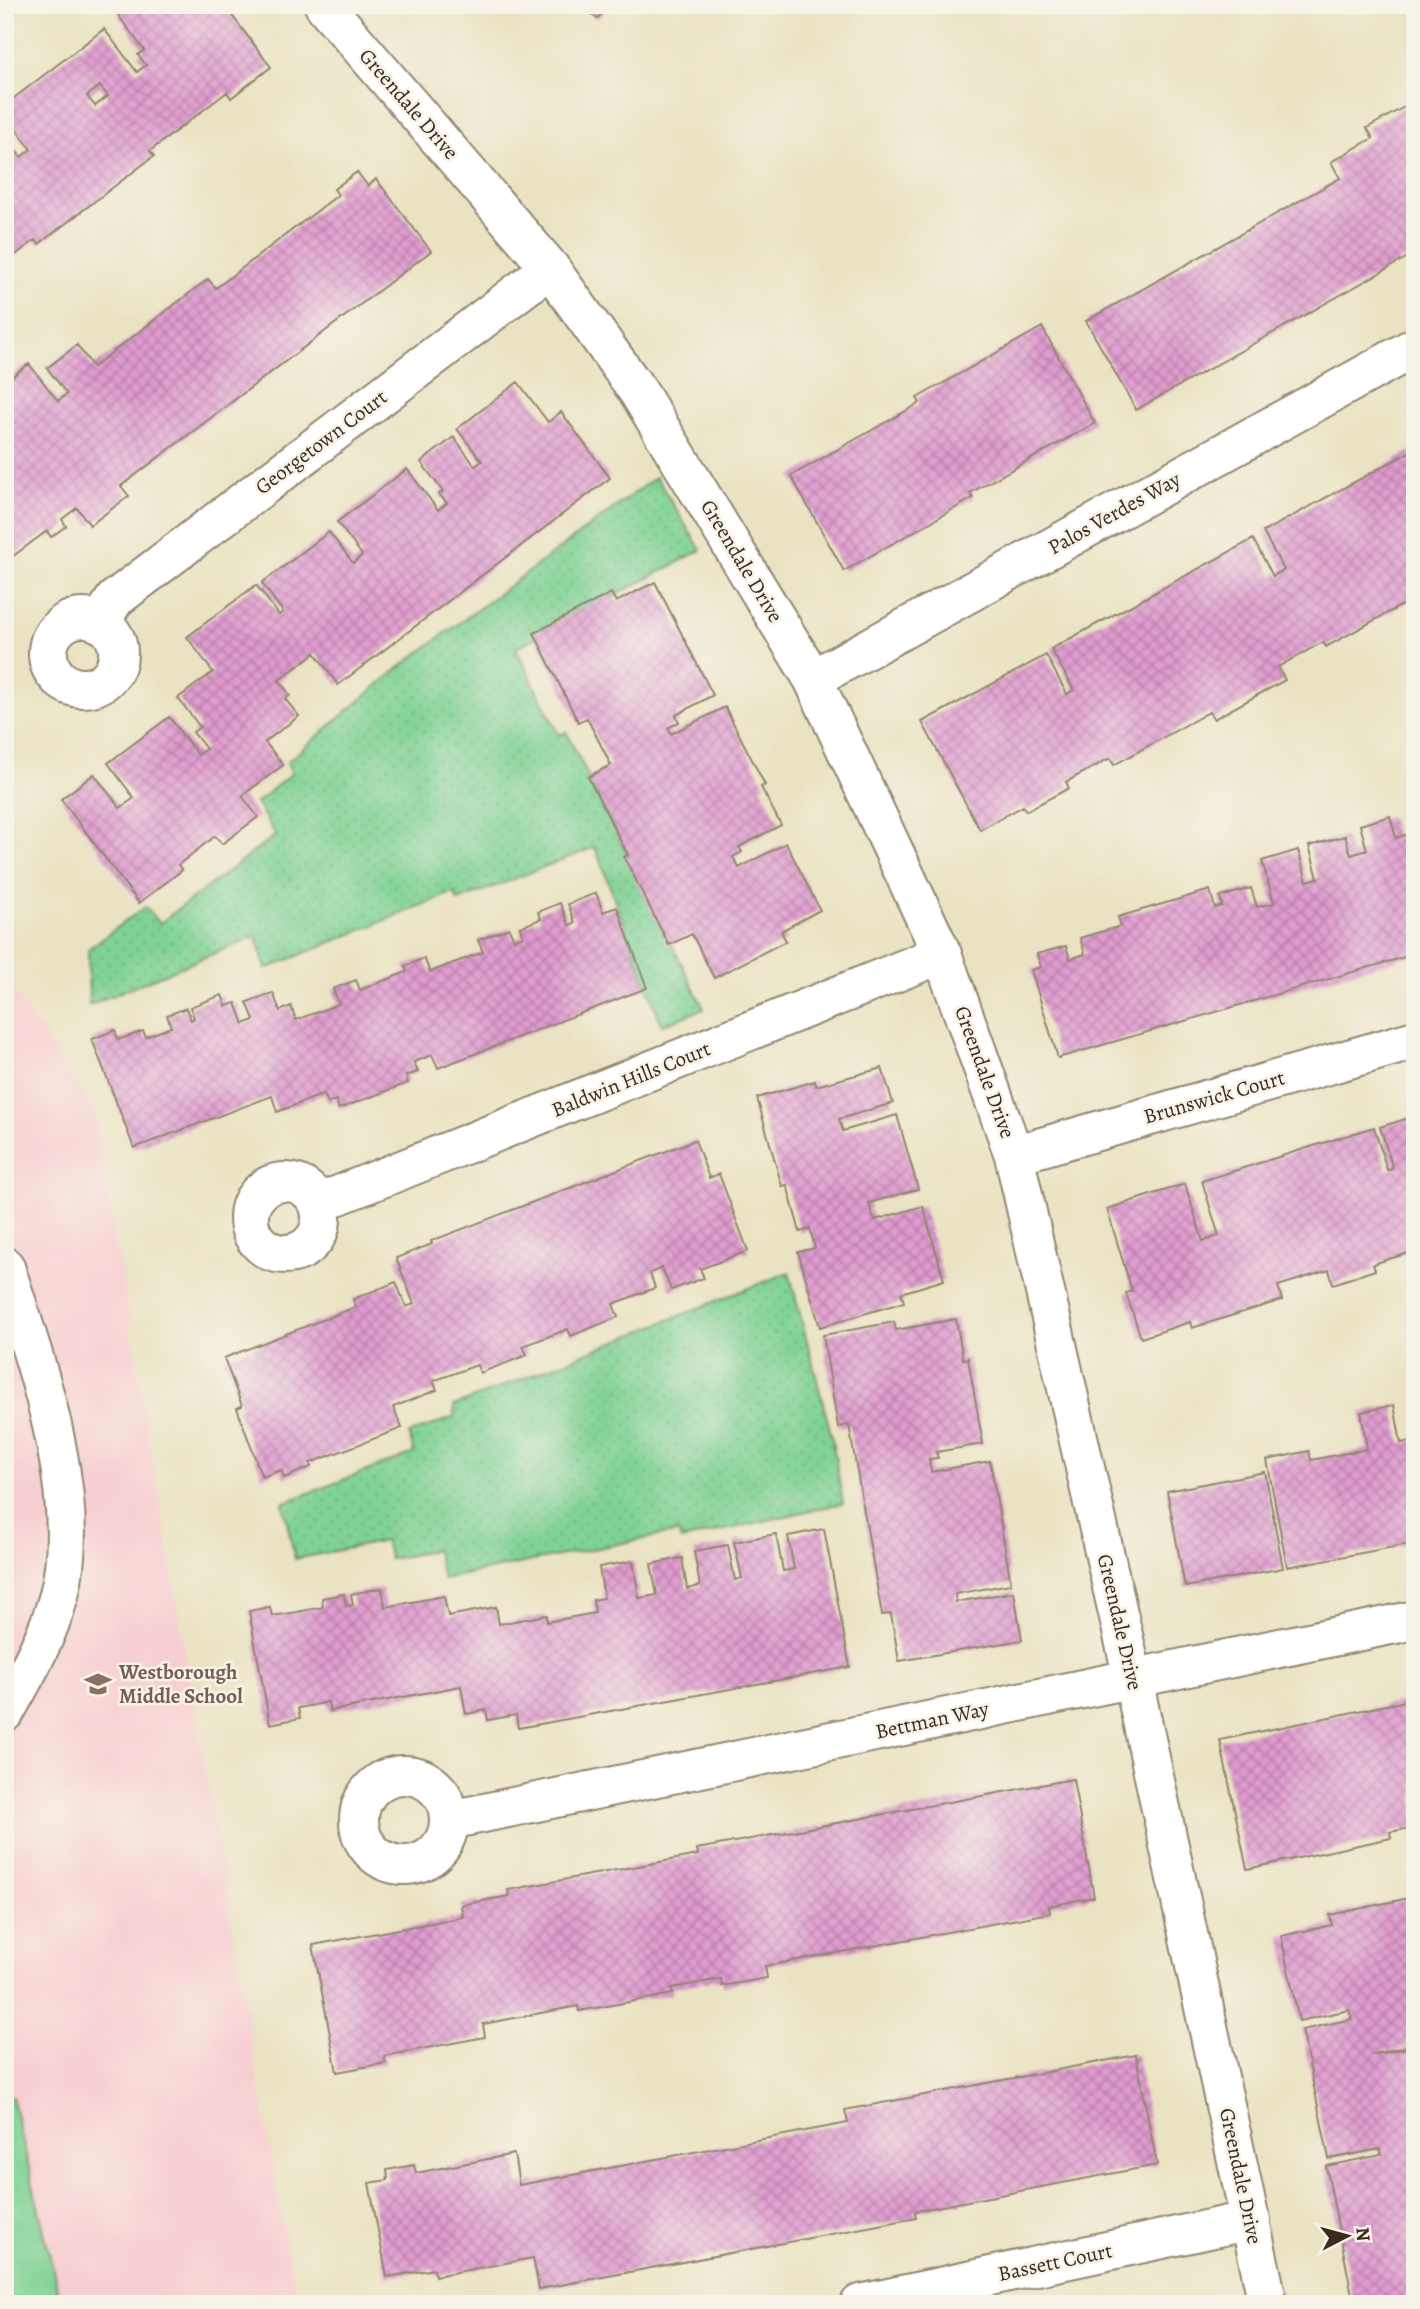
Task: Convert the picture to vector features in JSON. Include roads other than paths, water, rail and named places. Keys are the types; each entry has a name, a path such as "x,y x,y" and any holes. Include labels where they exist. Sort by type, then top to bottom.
{"street":[{"name":"Greendale Drive","path":"324,5 550,268 639,393 813,679 942,954 1014,1155 1133,1679 1268,2304"},
{"name":"Georgetown Court","path":"99,622 115,599 550,268"},
{"name":"Palos Verdes Way","path":"813,679 1415,347"},
{"name":"Baldwin Hills Court","path":"319,1203 942,954"},
{"name":"Brunswick Court","path":"1014,1155 1415,1040"},
{"path":"5,1267 45,1398 66,1497 67,1545 54,1609 34,1661 5,1712"},
{"name":"Bettman Way","path":"450,1820 1415,1620"},
{"name":"Bassett Court","path":"860,2304 1251,2220"}],"place":[{"name":"Westborough Middle School","path":"98,1684"}]}
